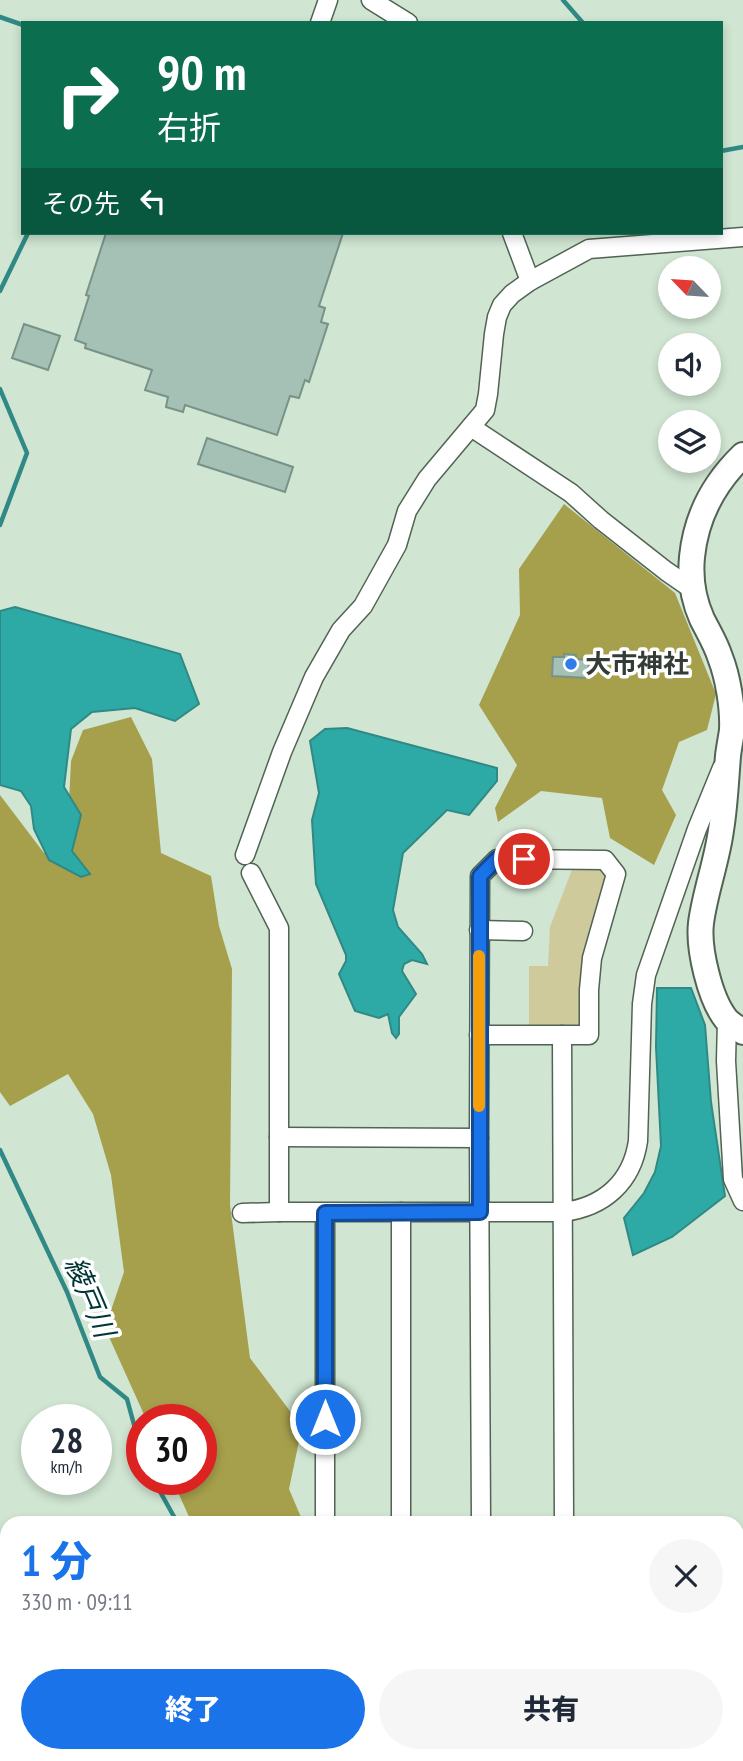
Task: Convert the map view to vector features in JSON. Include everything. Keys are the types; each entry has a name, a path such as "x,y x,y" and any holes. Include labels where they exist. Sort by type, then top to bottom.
{"street":[{"path":"321,21 328,0"},
{"path":"371,0 405,21"},
{"path":"513,235 530,281"},
{"path":"245,855 282,752 314,677 341,630 363,606 397,545 407,511 427,479 485,410 497,317 502,305 530,281 589,249 743,237"},
{"path":"471,427 572,493 601,520 692,589"},
{"path":"743,455 719,481 699,519 691,573 692,589 701,616 720,655 728,680 732,729 722,830 701,925 704,965 717,1002 735,1026 726,1061 733,1179 743,1201"},
{"path":"242,1213 563,1212 585,1208 611,1193 628,1174 638,1141 642,1004 646,975 697,829 728,751"},
{"path":"480,1035 589,1035 592,958 616,874 606,860 497,859 480,876 479,1138 481,1516"},
{"path":"251,873 279,928 279,1212"},
{"path":"479,930 523,931"},
{"path":"562,1035 564,1516"},
{"path":"279,1137 479,1138"},
{"path":"401,1212 401,1516"},
{"path":"325,1213 326,1516"}],"shaded area":[{"path":"564,504 675,593 716,694 707,730 679,742 662,790 676,815 654,865 610,838 602,798 541,791 498,822 495,808 517,765 479,705 520,615 519,569"},
{"path":"131,717 152,759 161,853 211,876 219,926 232,969 230,1205 250,1358 302,1427 289,1489 300,1516 189,1516 179,1495 217,1495 217,1404 139,1404 105,1328 124,1272 111,1175 93,1114 68,1074 10,1106 0,1092 0,795 44,853 67,844 71,761 83,730"},
{"path":"602,866 609,875 581,1024 577,1028 529,1026 529,966 548,966 550,927 573,867"}],"water":[{"path":"15,607 180,654 199,704 175,721 135,708 92,712 71,729 64,787 81,815 72,851 90,874 81,877 49,860 34,829 31,806 21,791 0,785 0,611"},
{"path":"347,728 497,768 497,781 469,815 447,810 403,853 393,910 398,927 422,954 427,964 412,960 404,964 402,971 416,994 399,1017 399,1034 396,1038 392,1033 388,1014 379,1018 355,1011 339,974 346,955 316,884 312,820 319,793 310,741 325,729"},
{"path":"657,988 691,988 705,1025 711,1102 725,1196 672,1237 633,1255 624,1218 644,1193 655,1172 661,1146 656,1047"}],"building":[{"path":"105,235 342,235 319,306 325,308 321,322 328,324 309,382 305,380 299,398 290,396 277,435 185,405 183,412 166,407 168,397 145,390 152,370 85,348 86,344 75,340 89,296 86,295"},
{"path":"24,324 60,336 48,370 12,358"},
{"path":"207,438 293,467 285,492 198,464"},
{"name":"大市神社","path":"564,654 589,660 588,678 552,676 553,657 564,657"}],"waterway":[{"path":"563,0 581,21"},
{"name":"綾戸川","path":"0,17 21,24"},
{"path":"723,151 743,147"},
{"name":"綾戸川","path":"0,291 27,235"},
{"name":"綾戸川","path":"0,389 27,453 0,525"},
{"name":"綾戸川","path":"0,1150 67,1292 100,1377 127,1399 128,1404"},
{"name":"綾戸川","path":"162,1495 174,1516"}],"slow traffic":[{"path":"479,956 479,1106"}],"place":[{"name":"大市神社","path":"571,664"}],"route":[{"path":"325,1419 325,1213 480,1212 480,876 497,859 524,859"}]}
